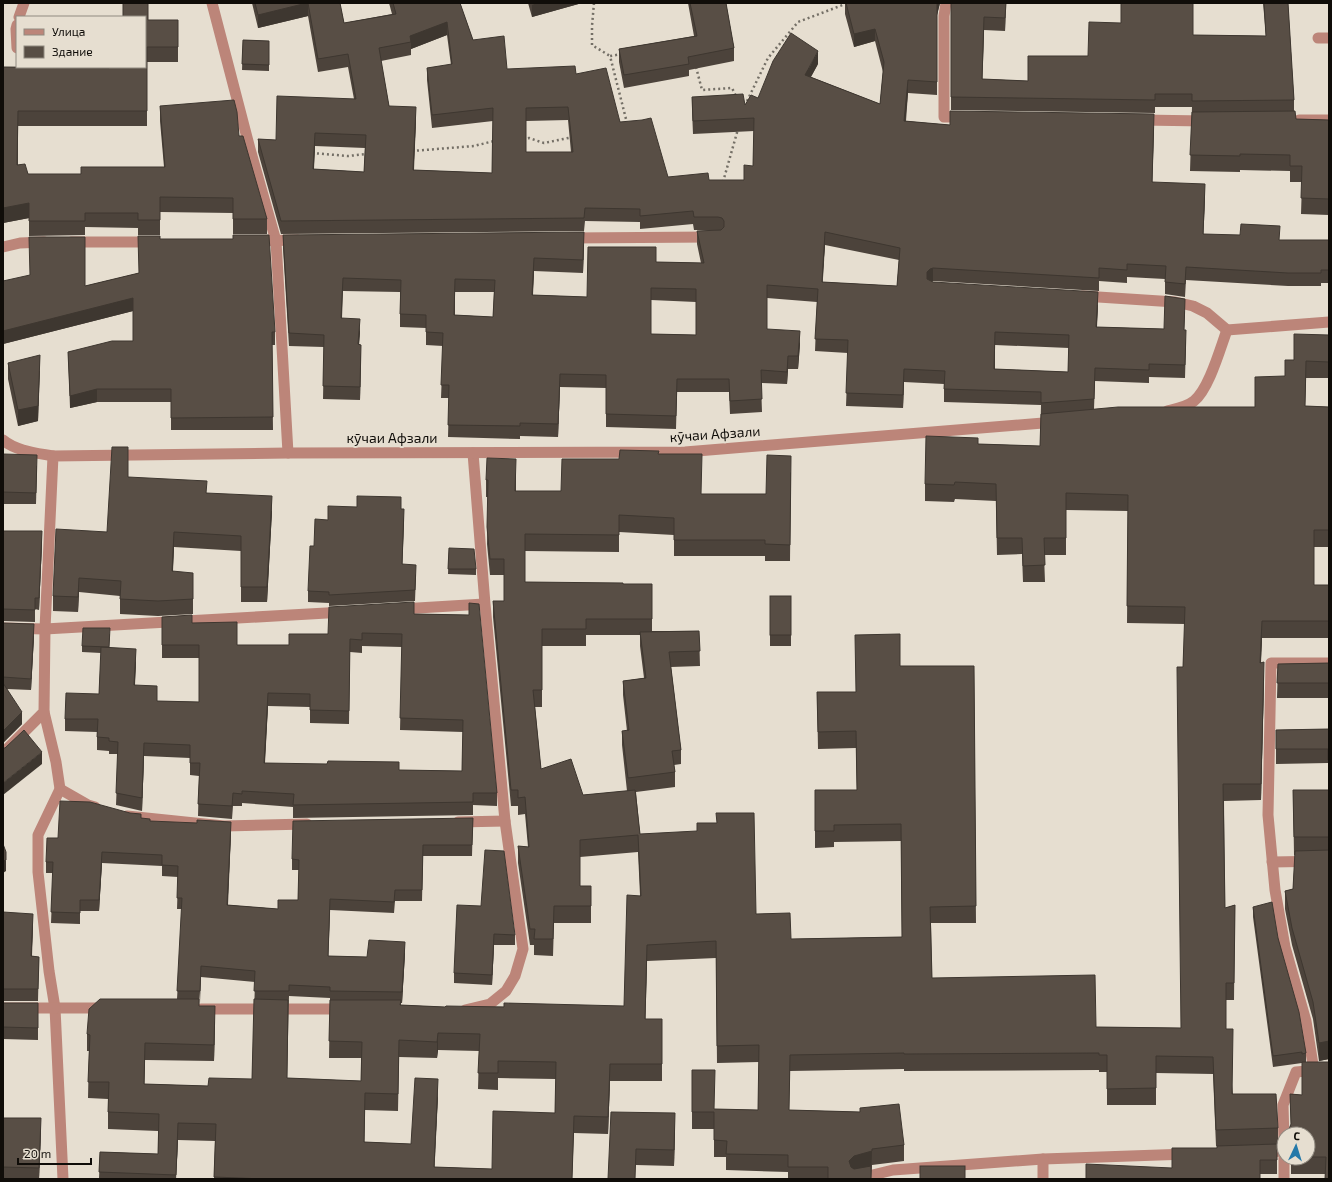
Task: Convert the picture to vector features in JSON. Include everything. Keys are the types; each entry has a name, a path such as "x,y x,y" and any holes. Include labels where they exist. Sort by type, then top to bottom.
{"street":[{"path":"20,16 24,3"},
{"path":"212,3 250,149 276,241 288,453"},
{"path":"946,3 944,16 944,117 975,117"},
{"path":"1131,120 1217,121"},
{"path":"1289,120 1329,120"},
{"path":"560,238 718,236"},
{"path":"244,241 308,240"},
{"path":"3,246 20,243 56,242 164,242"},
{"path":"1073,296 1175,302 1193,306 1207,313 1227,330 1329,322"},
{"path":"1154,414 1178,408 1194,401 1205,386 1227,330"},
{"name":"кӯчаи Афзали","path":"3,440 30,452 53,456 288,453 685,452 1066,422"},
{"path":"452,1010 468,1010 490,1004 506,990 515,976 523,949 505,821 473,453"},
{"path":"53,456 45,629 44,712 56,762 60,790 38,835 38,872 49,971 55,1008 63,1179"},
{"path":"391,610 485,604"},
{"path":"3,628 45,629 351,612"},
{"path":"1314,1071 1306,1021 1285,947 1275,890 1272,862 1268,815 1271,663 1329,662"},
{"path":"3,753 44,712"},
{"path":"60,790 88,805 103,809"},
{"path":"117,813 132,817 224,826 318,824"},
{"path":"451,822 505,821"},
{"path":"1272,862 1329,861"},
{"path":"3,1008 118,1008"},
{"path":"190,1008 357,1010"},
{"path":"1284,1126 1283,1105 1296,1072 1329,1069"},
{"path":"1253,1152 1276,1151"},
{"path":"856,1179 893,1170 1043,1159 1199,1154"},
{"path":"1043,1159 1043,1179"},
{"path":"1284,1166 1284,1179"}],"path":[{"path":"594,3 592,45 610,56 624,54"},
{"path":"746,104 768,58 798,22 848,3"},
{"path":"610,56 629,129"},
{"path":"695,63 702,90 732,88 738,100"},
{"path":"722,188 739,125"},
{"path":"522,139 529,138 544,143 578,136"},
{"path":"411,151 474,146 499,141"},
{"path":"310,153 348,156 372,154"}],"building":[{"path":"123,3 148,3 148,20 178,20 178,47 147,47 147,111 18,111 17,165 25,164 28,174 81,174 81,167 165,167 160,106 234,100 237,112 239,136 243,136 267,219 233,219 233,198 160,197 160,220 138,220 138,213 85,213 85,221 29,221 29,203 3,208 3,67 146,68 146,16 123,16"},
{"path":"255,3 307,3 258,15"},
{"path":"308,3 340,3 344,23 396,14 393,3 460,3 473,40 504,36 507,69 575,66 576,74 606,68 620,122 651,118 668,177 708,173 709,180 744,180 744,165 753,166 754,118 693,121 692,97 743,94 745,105 751,95 758,98 773,61 791,33 818,51 805,75 880,104 884,62 875,29 854,34 846,3 937,3 937,82 908,80 904,121 950,125 950,111 1154,114 1152,182 1205,184 1203,234 1240,235 1241,224 1280,226 1279,240 1329,240 1329,270 1321,270 1321,273 1288,273 1186,267 1185,284 1165,282 1166,266 1127,264 1127,270 1099,268 1099,278 933,268 927,272 927,279 933,282 1098,292 1096,327 1164,329 1165,296 1185,299 1185,365 1149,364 1149,370 1095,368 1094,399 1041,403 1041,392 944,389 945,371 904,369 903,395 846,393 848,340 815,339 818,289 767,285 767,329 800,331 798,356 788,356 787,372 761,370 762,399 730,401 729,379 677,379 676,416 606,414 606,375 560,374 558,424 520,423 520,426 448,425 449,385 441,385 443,333 426,332 426,315 400,314 401,280 343,278 341,318 360,319 358,344 361,345 360,387 323,386 324,335 289,333 283,235 584,232 583,260 534,258 532,295 587,297 588,247 656,247 656,262 704,263 697,231 721,230 724,227 724,221 722,218 718,217 694,217 693,211 640,216 640,209 585,208 584,218 281,221 258,139 276,140 277,96 356,99 348,54 318,59","holes":["447,22 452,64 427,68 432,115 493,108 492,173 413,170 416,107 389,106 379,48 411,42 410,36","568,107 573,152 526,152 526,108","315,133 366,135 364,172 313,169","825,232 900,248 897,286 822,282","455,279 495,280 493,317 454,315","651,288 696,289 696,335 651,334","995,332 1069,335 1068,372 994,369"]},
{"path":"690,3 726,3 734,48 688,57 689,64 624,75 619,49 697,36"},
{"path":"951,3 1006,3 1005,18 984,17 982,79 1028,81 1028,56 1088,56 1089,22 1121,23 1121,3 1193,3 1193,35 1266,36 1264,3 1288,3 1294,100 1192,101 1192,94 1155,94 1155,100 951,97"},
{"path":"243,40 269,41 269,65 242,64"},
{"path":"1295,111 1296,119 1329,120 1329,199 1301,198 1302,166 1290,166 1290,155 1190,155 1192,112"},
{"path":"233,235 269,235 275,332 272,332 273,417 171,418 171,389 97,389 70,396 68,352 112,341 133,341 133,298 3,331 3,281 30,275 29,237 85,237 85,286 139,273 138,236 160,236 160,239 233,239"},
{"path":"1294,334 1329,335 1329,362 1306,361 1305,406 1329,407 1329,530 1314,530 1314,585 1329,585 1329,621 1262,621 1260,663 1264,662 1261,784 1223,784 1225,908 1235,905 1234,983 1226,983 1226,1029 1233,1029 1232,1094 1276,1094 1278,1126 1276,1126 1276,1128 1216,1130 1213,1057 1156,1056 1156,1088 1107,1089 1107,1055 1099,1055 1099,1053 904,1053 790,1055 789,1110 860,1112 860,1108 899,1104 904,1145 872,1149 872,1151 854,1156 849,1161 851,1167 854,1169 871,1166 871,1179 828,1179 828,1167 788,1167 788,1155 726,1154 727,1141 714,1140 714,1112 692,1112 692,1070 715,1070 714,1109 758,1110 759,1045 717,1046 716,941 647,945 645,1019 662,1019 662,1064 610,1064 608,1117 574,1116 572,1179 264,1179 214,1177 216,1124 178,1123 176,1175 99,1172 100,1152 158,1154 159,1114 108,1112 109,1082 88,1082 90,1035 87,1034 89,1009 100,999 199,999 199,1006 215,1006 214,1045 145,1043 144,1084 208,1086 209,1078 252,1079 254,999 288,1000 287,1078 361,1081 362,1042 329,1041 330,1000 401,1000 400,1005 445,1007 504,1007 504,1003 624,1006 627,895 641,896 638,835 580,840 580,886 591,886 591,906 554,906 553,939 534,939 535,929 530,929 518,846 529,847 525,797 518,798 518,790 511,790 493,601 504,601 504,559 490,559 487,527 487,458 516,459 515,491 561,491 562,459 619,459 620,450 659,451 658,454 702,454 701,494 766,494 767,455 791,456 790,545 765,544 765,540 674,540 674,518 619,515 619,535 525,534 525,582 652,584 652,619 586,619 586,629 542,629 542,690 533,690 541,769 571,759 583,795 635,790 640,834 697,831 697,823 717,823 716,813 754,813 756,914 790,913 791,939 902,937 901,824 834,825 834,831 815,831 815,790 857,790 856,731 818,732 817,692 856,692 855,635 900,634 900,666 974,666 976,906 930,907 932,978 1095,975 1096,1027 1181,1028 1177,667 1183,667 1185,607 1127,606 1128,495 1066,493 1066,538 1044,538 1045,565 1023,566 1022,538 997,538 996,484 955,482 954,485 925,484 926,436 978,438 978,444 1040,446 1041,414 1118,407 1255,407 1255,377 1285,376 1285,360 1294,360","holes":["438,1033 480,1034 478,1073 498,1073 498,1061 556,1062 555,1113 493,1111 492,1169 434,1167 438,1079 415,1078 411,1144 364,1142 365,1093 398,1094 399,1040 437,1042"]},
{"path":"40,355 38,406 18,410 8,363"},
{"path":"112,447 128,447 128,477 207,481 206,493 272,496 267,587 241,587 241,536 174,532 172,571 193,573 193,599 158,601 120,599 121,581 79,578 78,597 53,596 56,529 107,532"},
{"path":"3,454 37,455 36,493 3,492"},
{"path":"357,496 401,497 401,509 404,509 402,564 416,565 415,590 329,595 329,592 308,591 310,546 314,546 315,519 328,520 328,506 357,507"},
{"path":"3,531 42,531 39,598 35,598 35,610 3,609"},
{"path":"449,548 474,549 476,569 448,569"},
{"path":"770,596 791,596 791,635 770,635"},
{"path":"414,602 414,614 469,615 469,603 479,604 497,793 473,793 473,802 293,805 294,794 242,791 242,794 233,793 232,806 198,804 200,763 190,763 190,745 144,743 142,798 116,793 118,742 109,741 109,738 97,737 98,719 65,719 66,693 99,694 101,647 136,649 134,685 157,686 157,701 199,702 199,645 162,645 162,617 192,615 192,623 237,622 237,645 289,645 289,634 328,634 329,607","holes":["362,633 402,634 400,718 463,720 462,771 399,770 399,762 328,761 327,764 264,763 268,693 310,694 310,710 349,711 350,639 362,640"]},
{"path":"3,623 34,624 31,679 3,677"},
{"path":"83,628 110,628 109,647 82,646"},
{"path":"699,631 700,651 669,652 681,750 672,751 675,772 628,778 622,731 629,730 623,681 646,678 640,632"},
{"path":"1329,663 1329,683 1277,683 1278,664"},
{"path":"3,683 22,712 3,731"},
{"path":"1329,729 1329,760 1328,749 1276,749 1276,730"},
{"path":"24,730 42,752 3,783 3,748 5,748"},
{"path":"1293,790 1329,790 1329,837 1294,837"},
{"path":"60,801 90,802 130,813 141,814 141,818 150,819 150,821 197,823 197,820 231,822 227,905 278,909 278,900 298,900 299,860 292,859 293,821 473,818 472,845 423,845 422,890 395,890 394,902 330,899 328,956 367,957 369,940 405,942 402,992 330,991 330,987 289,985 289,991 254,991 255,971 201,966 200,991 177,991 182,898 177,898 178,866 162,865 162,855 102,852 99,900 80,900 80,913 51,912 53,862 46,862 47,838 58,838"},
{"path":"3,844 6,852 6,860 3,861"},
{"path":"485,850 504,851 515,935 494,934 492,975 454,973 457,905 481,906"},
{"path":"1329,850 1329,1041 1319,1043 1313,1002 1292,928 1285,891 1293,889 1295,851"},
{"path":"1272,902 1278,938 1299,1012 1306,1053 1302,1054 1302,1052 1273,1056 1253,907"},
{"path":"3,912 33,914 31,956 39,957 38,989 3,989"},
{"path":"3,1003 38,1003 38,1028 3,1027"},
{"path":"1302,1062 1329,1062 1329,1179 1325,1179 1326,1157 1316,1157 1316,1126 1290,1126 1290,1094 1302,1095"},
{"path":"611,1112 675,1113 674,1150 636,1149 635,1179 608,1179"},
{"path":"3,1118 41,1118 39,1168 3,1167"},
{"path":"1276,1144 1276,1160 1260,1160 1260,1179 1086,1179 1086,1164 1172,1168 1172,1148 1217,1148 1217,1146"},
{"path":"920,1166 965,1166 965,1179 920,1179"}]}
